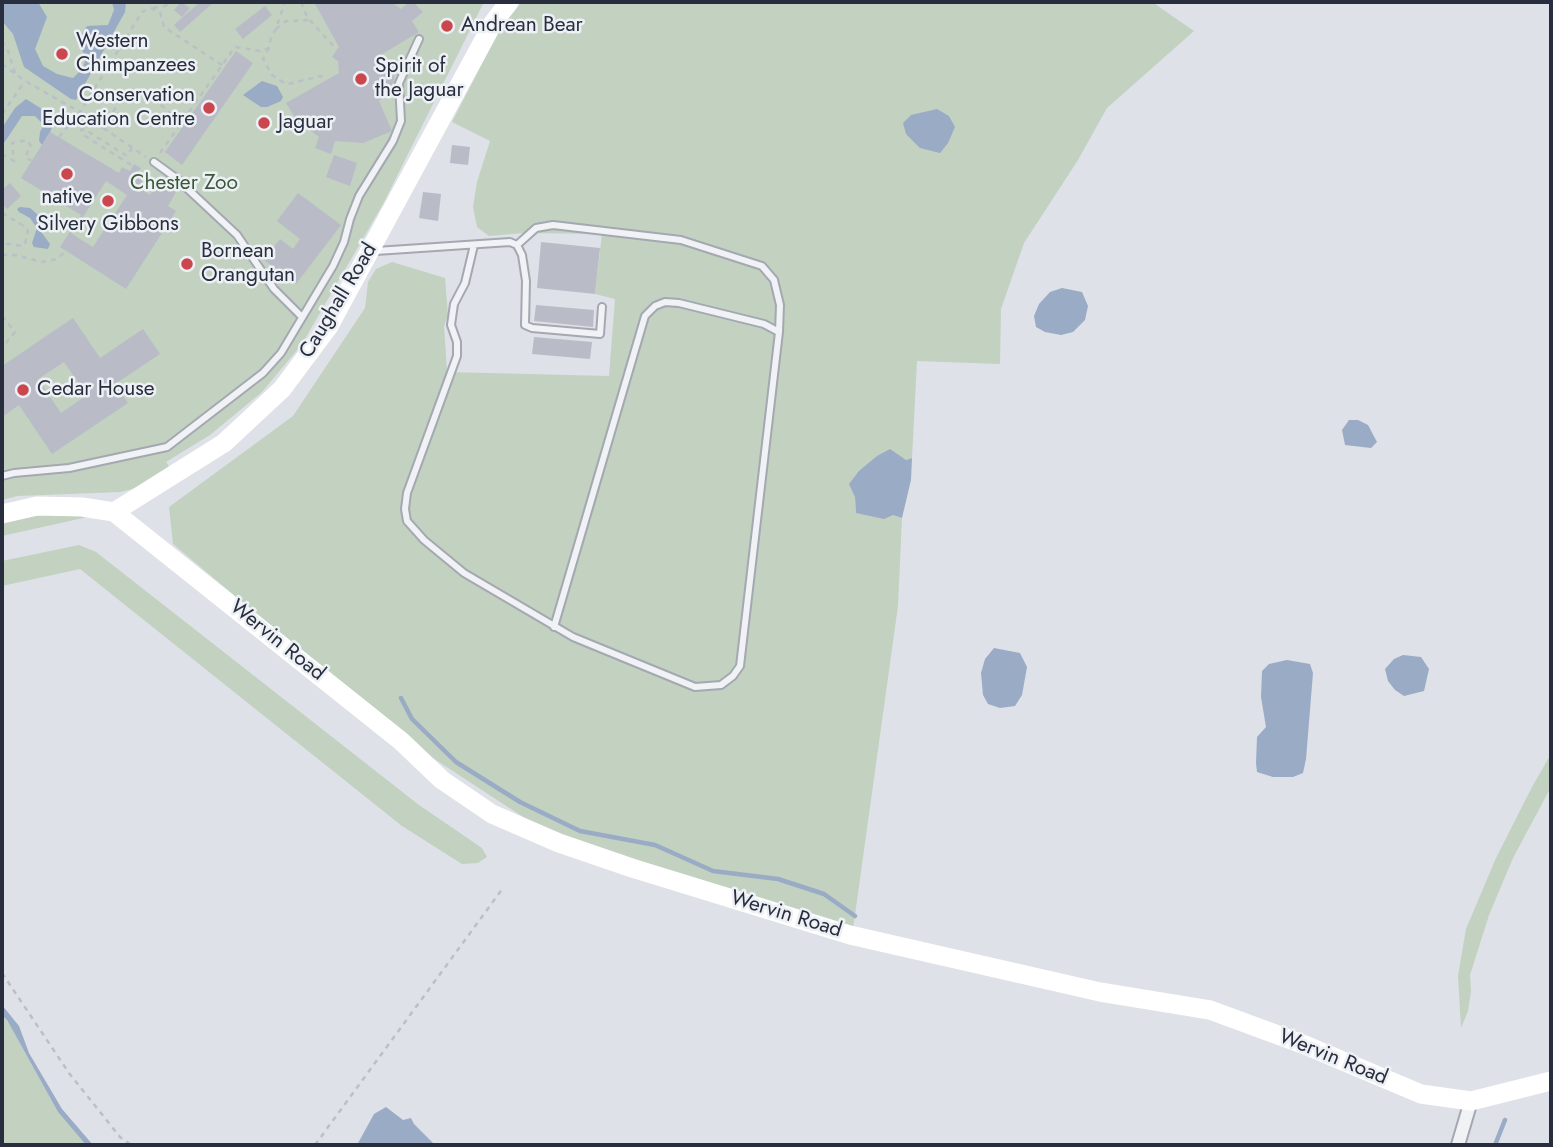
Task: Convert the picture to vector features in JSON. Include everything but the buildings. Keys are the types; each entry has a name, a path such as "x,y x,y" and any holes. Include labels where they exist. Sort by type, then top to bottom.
{"street":[{"name":"Caughall Road","path":"114,512 224,443 282,389 329,326 494,23 509,2"},
{"path":"2,514 37,506 82,507 114,512"},
{"name":"Wervin Road","path":"114,512 401,741 442,780 492,814 559,843 850,935 1100,992 1210,1010 1305,1045 1421,1094 1471,1101 1551,1082"},
{"path":"1458,1145 1471,1101"}],"lane":[{"path":"2,476 69,468 167,447 263,373 281,353 334,266 359,196 393,141 401,121 399,83 419,39"},
{"path":"154,162 176,178 237,235 274,289 302,317"},
{"path":"474,245 465,284 454,304 452,315 451,326 457,342 457,356 407,493 407,521 424,540 464,573 573,637 695,687 721,684 733,676 740,666 779,332 780,305 775,280 762,267 681,240 564,226 536,228 517,245"},
{"path":"370,251 510,242 517,245 522,255 526,281 526,325 532,328 600,334 602,307"},
{"path":"554,627 645,316 655,306 665,302 679,303 764,324 779,332"},
{"path":"2,470 14,473"}],"path":[{"path":"59,137 80,112 142,12 172,2"},
{"path":"285,2 263,59 272,75 288,84 321,76 324,81"},
{"path":"301,2 310,20 337,50"},
{"path":"150,8 160,12 164,27 222,65"},
{"path":"276,29 286,21 310,20"},
{"path":"2,41 15,73"},
{"path":"2,64 154,162 236,47 255,51 269,48"},
{"path":"2,114 25,81"},
{"path":"101,128 121,99 137,92 157,101 180,123"},
{"path":"132,148 127,156 84,129 81,130 85,136 133,166"},
{"path":"2,154 14,161 12,143 27,141 31,146 25,157 32,161"},
{"path":"2,213 28,231 22,246 2,243"},
{"path":"2,256 42,262 57,259 66,251"},
{"path":"2,316 15,332 2,348"},
{"path":"315,1145 503,888"},
{"path":"2,973 69,1073 120,1137 131,1145"}],"green space":[{"name":"Chester Zoo","path":"2,2 484,2 383,204 302,344 262,392 210,435 166,462 169,466 141,487 120,492 17,496 2,500"},
{"path":"522,2 1152,2 1194,31 1107,108 1078,160 1024,243 1001,309 1000,364 917,361 912,458 906,460 889,450 855,497 856,513 902,518 898,606 853,929 566,845 410,743 173,544 169,507 293,416 365,308 368,282 376,269 392,262 445,278 448,315 444,326 447,372 609,376 615,299 595,294 602,234 523,233 489,236 477,227 473,207 477,182 490,141 452,122 500,29"},
{"path":"39,515 92,516 2,536 2,523"},
{"path":"79,545 96,552 419,805 482,848 487,857 478,863 462,864 402,826 80,569 2,586 2,561"},
{"path":"1551,754 1551,787 1513,858 1489,915 1470,975 1468,1011 1461,1028 1458,976 1466,929 1496,858"},
{"path":"2,1015 58,1112 86,1145 2,1145"}],"water":[{"path":"2,2 38,2 47,17 35,49 43,66 57,74 73,78 83,68 86,57 77,42 87,26 108,25 114,10 112,2 126,2 125,12 76,100 24,67 13,34 2,21"},
{"path":"262,81 277,86 283,97 281,101 261,107 243,95"},
{"path":"26,99 53,116 55,120 50,132 42,145 39,141 43,126 41,122 35,116 22,116 2,146 2,128 15,108"},
{"path":"937,109 949,116 955,127 940,153 920,148 906,134 903,123 911,115"},
{"path":"30,208 38,215 41,221 39,229 50,244 48,249 34,247 32,243 37,228 30,218 19,212 17,209"},
{"path":"1062,288 1082,292 1088,306 1085,320 1073,332 1061,335 1045,332 1036,327 1034,316 1039,304 1050,292"},
{"path":"1349,420 1358,420 1368,425 1377,442 1371,448 1345,445 1342,430"},
{"path":"890,449 906,460 912,458 911,480 902,518 893,515 884,519 856,513 855,497 849,484 859,471"},
{"path":"994,648 1020,653 1027,667 1022,695 1015,706 1000,708 988,704 983,695 981,673 985,659"},
{"path":"1403,655 1421,657 1429,669 1424,691 1404,696 1388,681 1385,669 1394,659"},
{"path":"1287,660 1310,664 1313,673 1306,759 1303,773 1293,777 1273,777 1257,772 1256,763 1257,737 1266,727 1261,697 1262,671 1269,664"},
{"path":"2,1005 19,1026 29,1053 62,1109 93,1145 86,1145 58,1112 2,1015"},
{"path":"386,1107 403,1120 411,1118 435,1145 357,1145 374,1114"}],"waterway":[{"path":"401,698 412,719 456,762 520,802 580,831 655,845 713,871 778,879 824,894 855,916"},
{"path":"1495,1145 1505,1120"}],"place":[{"name":"Andrean Bear","path":"447,26"},
{"name":"Western Chimpanzees","path":"62,54"},
{"name":"Spirit of the Jaguar","path":"361,79"},
{"name":"Conservation Education Centre","path":"209,108"},
{"name":"Jaguar","path":"264,123"},
{"name":"native","path":"67,174"},
{"name":"Silvery Gibbons","path":"108,201"},
{"name":"Bornean Orangutan","path":"187,264"},
{"name":"Cedar House","path":"23,390"}]}
